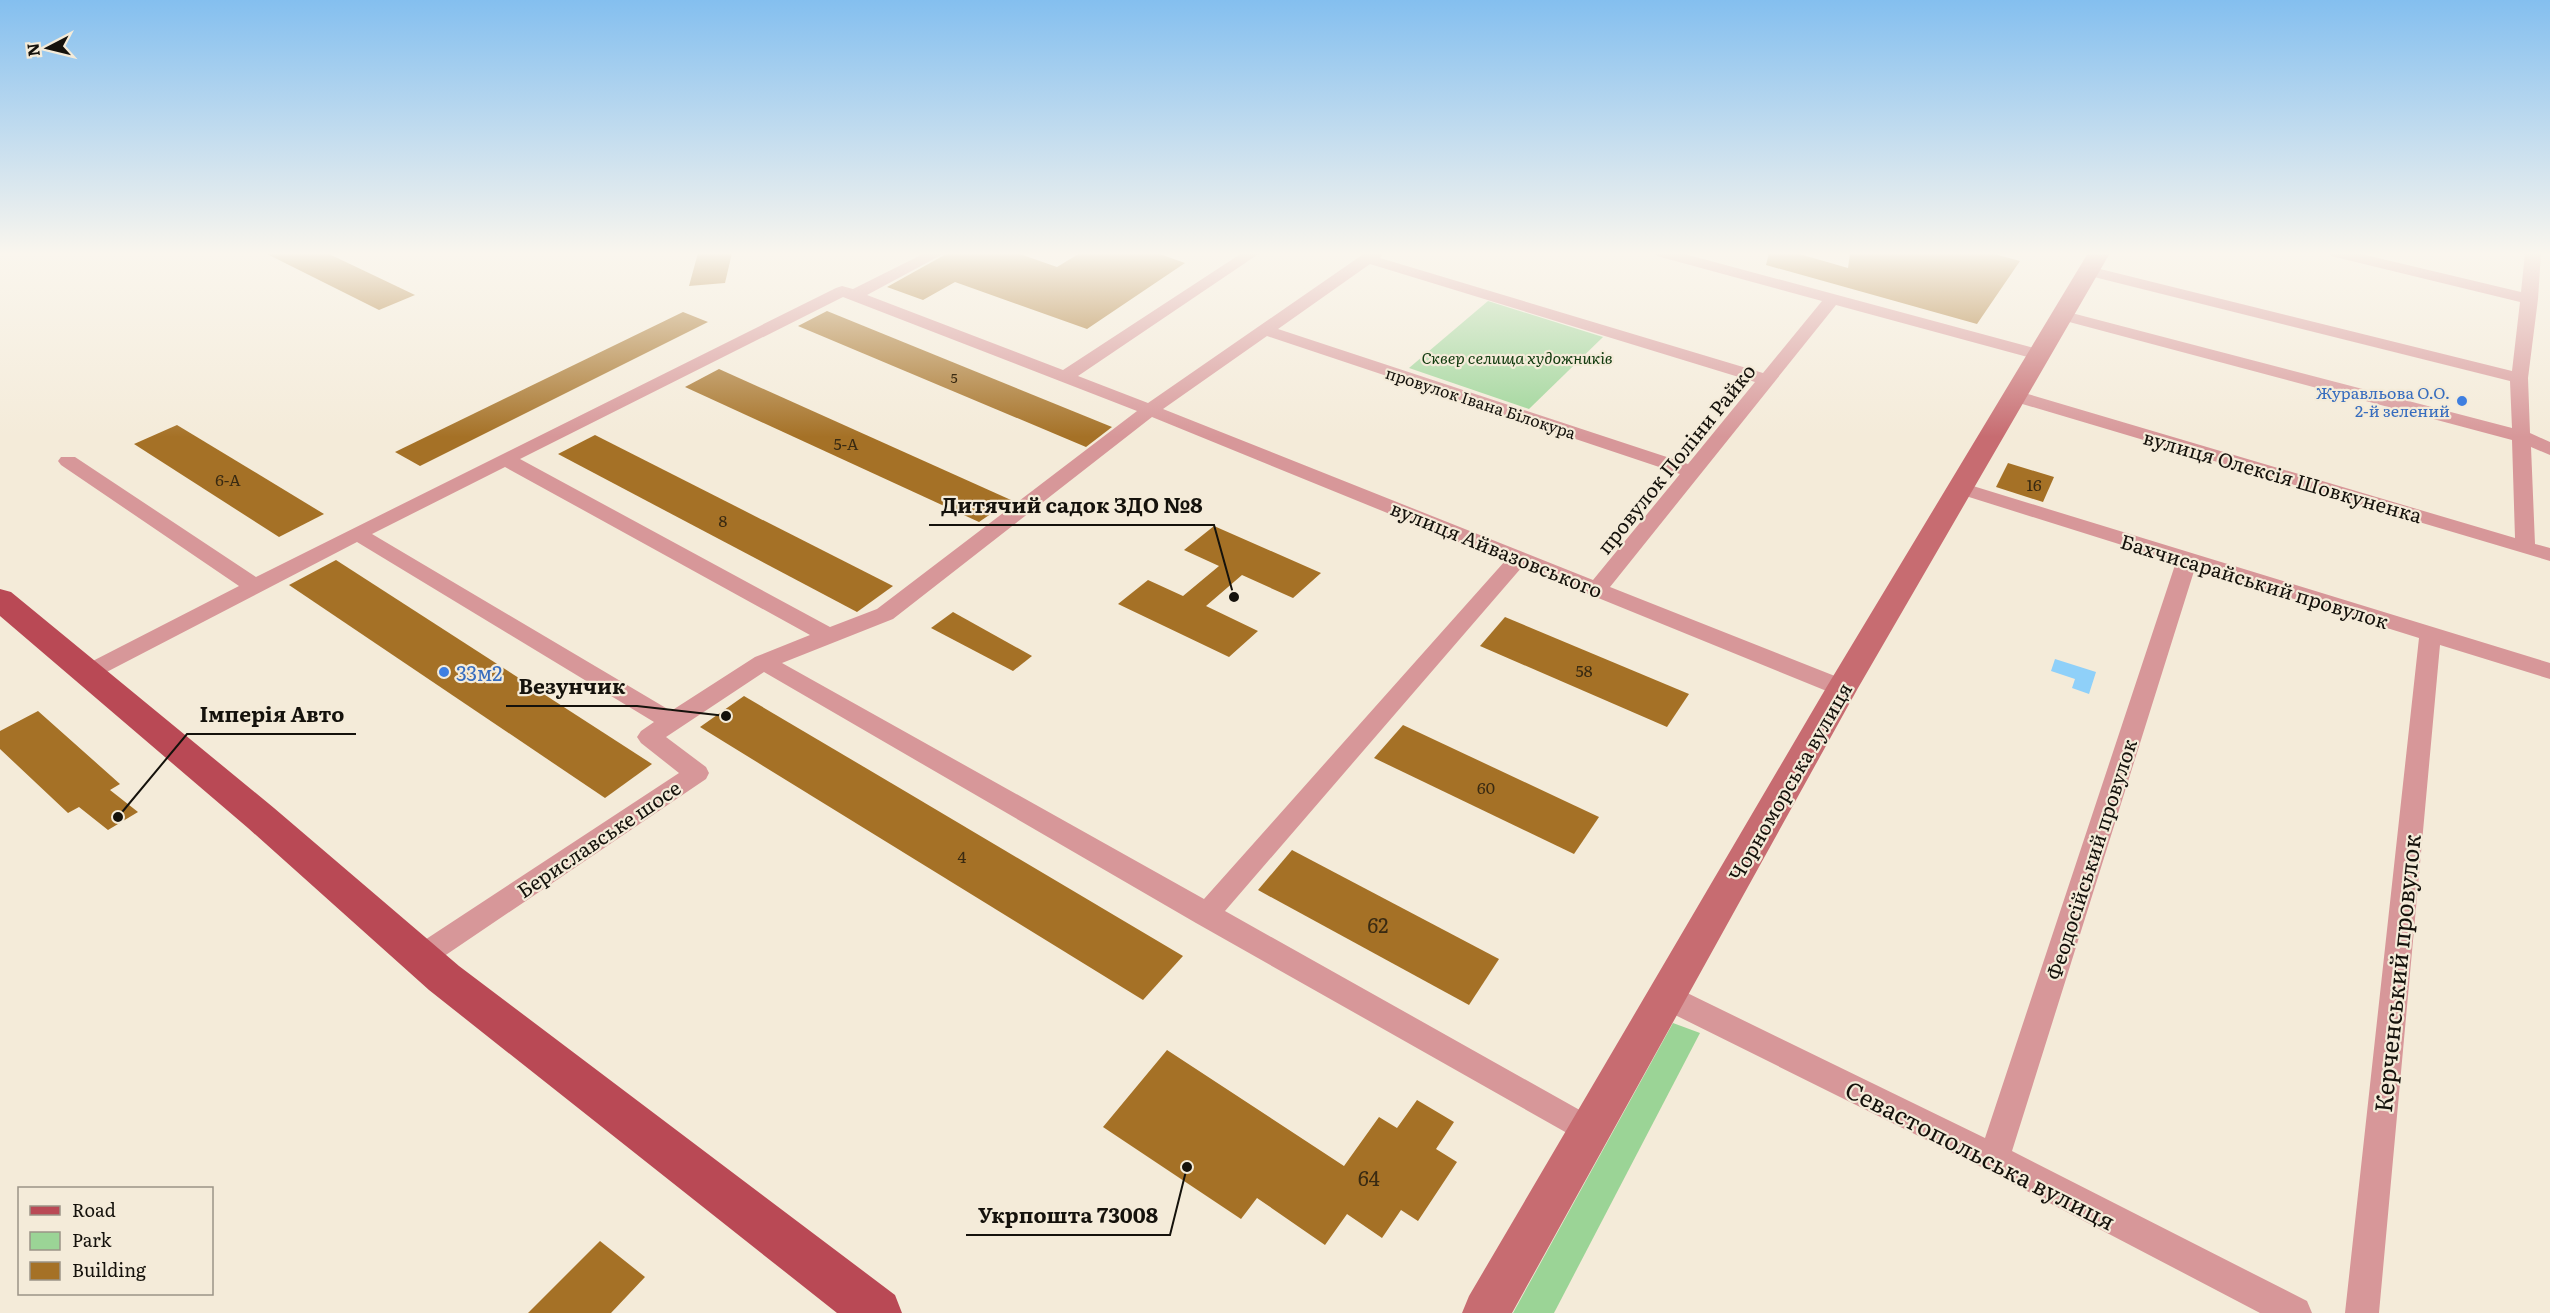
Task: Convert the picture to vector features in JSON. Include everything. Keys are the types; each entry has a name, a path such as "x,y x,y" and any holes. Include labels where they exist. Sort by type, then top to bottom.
{"main road":[{"path":"0,599 89,672 444,978 877,1313"}],"street":[{"path":"89,672 505,459 804,314"},
{"name":"вулиця Айвазовського","path":"903,314 1598,588 1842,688"},
{"path":"1065,377 1160,314"},
{"path":"1150,410 1290,314"},
{"path":"1558,314 1768,380"},
{"name":"провулок Поліни Райко","path":"1598,588 1821,314"},
{"path":"1886,314 2039,355"},
{"path":"2286,314 2519,378"},
{"path":"2524,546 2523,437 2519,378 2528,314"},
{"path":"2064,316 2523,437 2550,449"},
{"name":"Чорноморська вулиця","path":"1486,1313 1842,688 2064,316"},
{"name":"провулок Івана Білокура","path":"1267,331 1694,472"},
{"name":"вулиця Олексія Шовкуненка","path":"2015,396 2550,555"},
{"name":"Бериславське шосе","path":"420,957 697,773 649,737 763,662 885,614 1150,410"},
{"path":"505,459 829,636"},
{"path":"68,461 254,586"},
{"name":"Бахчисарайський провулок","path":"1960,488 2550,671"},
{"path":"357,534 671,722"},
{"path":"1206,915 1520,557"},
{"name":"Феодосійський провулок","path":"1994,1158 2187,559"},
{"name":"Керченський провулок","path":"2362,1313 2430,634"},
{"path":"763,662 1590,1132"},
{"name":"Севастопольська вулиця","path":"1667,997 1994,1158 2295,1313"}],"green space":[{"name":"Сквер селища художників","path":"1472,314 1530,314 1603,337 1529,409 1409,368"},
{"path":"1673,1023 1700,1033 1554,1313 1513,1313"}],"water":[{"path":"2055,659 2096,672 2089,694 2072,688 2075,679 2051,671"}],"building":[{"path":"678,314 689,314 708,322 420,466 395,452"},
{"path":"821,314 835,314 1112,427 1086,447 798,326"},
{"path":"1046,314 1109,314 1087,329"},
{"path":"1942,314 1984,314 1977,324"},
{"path":"719,369 1011,500 979,522 685,387"},
{"path":"177,425 324,514 279,537 134,444"},
{"path":"595,435 893,586 857,612 558,454"},
{"path":"2008,463 2054,477 2043,502 1996,487"},
{"path":"1214,526 1321,573 1293,598 1242,575 1206,606 1258,631 1229,657 1118,604 1148,580 1183,596 1219,566 1184,550"},
{"path":"336,560 652,764 605,798 289,585"},
{"path":"953,612 1032,656 1013,671 931,628"},
{"path":"1505,617 1689,694 1667,727 1480,646"},
{"path":"744,696 1183,956 1143,1000 700,727"},
{"path":"38,711 120,784 110,790 138,812 108,830 79,807 68,813 0,749 0,731"},
{"path":"1403,725 1599,817 1574,854 1374,758"},
{"path":"1292,850 1499,959 1469,1005 1258,890"},
{"path":"1167,1050 1344,1166 1379,1117 1397,1128 1417,1100 1454,1122 1436,1149 1457,1162 1418,1221 1401,1210 1382,1238 1347,1214 1325,1245 1257,1198 1241,1219 1103,1127"},
{"path":"600,1241 645,1277 611,1313 528,1313"}],"place":[{"name":"Журавльова О.О. 2-й зелений","path":"2462,401"},
{"name":"Дитячий садок ЗДО №8","path":"1234,597"},
{"name":"33м2","path":"444,672"},
{"name":"Везунчик","path":"726,716"},
{"name":"Імперія Авто","path":"118,817"},
{"name":"Укрпошта 73008","path":"1187,1167"}]}
